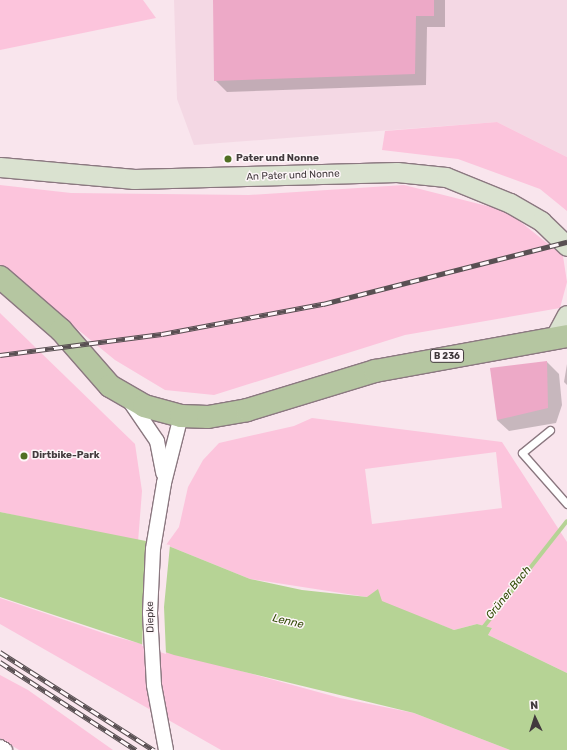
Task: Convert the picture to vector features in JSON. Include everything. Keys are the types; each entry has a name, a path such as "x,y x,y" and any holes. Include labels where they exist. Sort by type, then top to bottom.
{"main road":[{"name":"An Pater und Nonne","path":"0,167 134,179 396,172 446,177 510,203 541,221 567,246"},
{"name":"B 236","path":"0,277 61,330 110,386 127,398 180,416 208,417 247,410 375,372 472,351 563,339"},
{"path":"563,339 567,316"}],"street":[{"name":"Diepke","path":"127,398 157,441 164,483"},
{"name":"Diepke","path":"166,750 154,685 150,613 153,549 164,483 180,416"},
{"path":"0,746 5,750"}],"lane":[{"path":"550,430 522,453 566,503"}],"shaded area":[{"path":"0,0 143,0 156,18 0,50"},
{"path":"174,0 567,0 567,157 497,122 194,145 177,99"},
{"path":"497,122 567,157 567,211 540,189 458,159 382,150 385,131"},
{"path":"0,185 71,193 249,195 404,185 507,211 563,256 567,282 560,308 405,335 214,395 165,390 115,360 0,266"},
{"path":"0,313 135,444 142,491 138,542 0,512"},
{"path":"312,418 502,442 567,542 567,673 488,635 492,628 477,624 454,630 367,597 250,579 166,545 179,527 188,487 203,460 219,443 294,426","holes":["496,452 502,508 372,524 365,469"]},
{"path":"0,598 109,635 340,698 414,713 510,750 221,750 0,624"},
{"path":"0,675 28,690 113,750 19,750 0,738"}],"water":[{"name":"Lenne","path":"0,512 166,545 250,579 302,590 367,597 378,589 382,601 454,630 477,624 492,628 488,635 567,673 567,750 510,750 414,713 174,655 0,597"}],"pier":[{"path":"147,541 170,545 164,607 166,654 142,646"}],"building":[{"path":"213,0 434,0 434,16 416,16 415,74 214,81"},
{"path":"547,361 548,408 497,420 490,368"}],"waterway":[{"name":"Grüner Bach","path":"482,629 567,521"}],"railway":[{"path":"0,355 162,334 323,304 567,242"},
{"path":"0,652 154,750"},
{"path":"0,662 136,750"}],"place":[{"name":"Pater und Nonne","path":"228,159"},
{"name":"Dirtbike-Park","path":"24,456"}]}
